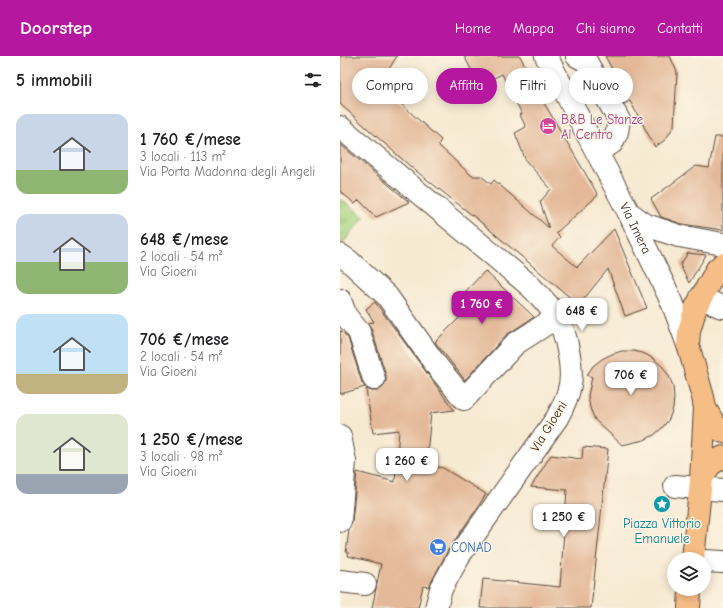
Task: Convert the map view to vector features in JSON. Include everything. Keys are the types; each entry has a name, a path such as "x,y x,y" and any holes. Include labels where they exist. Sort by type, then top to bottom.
{"main road":[{"path":"688,345 692,318 701,297 717,269 723,264"},
{"name":"Via Imera","path":"688,345 705,408"},
{"path":"705,408 715,425 723,432"},
{"path":"694,552 701,484 705,408"},
{"path":"701,484 710,466 723,457"},
{"path":"688,608 689,596"}],"street":[{"path":"577,56 586,61 619,120 617,132 612,144 597,151"},
{"name":"Via Imera","path":"549,57 672,302 688,345"},
{"name":"Via Gioeni","path":"340,127 528,285 545,301 557,317 566,336 572,367 570,386 566,401 557,418 459,556 441,589 436,608"},
{"path":"628,213 646,225 666,232 679,236 723,244"},
{"path":"340,255 349,261 387,296 436,365 464,399 515,344 557,317"},
{"path":"701,297 723,307"},
{"path":"340,300 346,316 359,332 374,379"},
{"path":"340,436 345,461 341,489 340,521"},
{"path":"675,486 701,484 723,490"},
{"path":"711,561 723,562"},
{"path":"340,581 365,584"}],"green space":[{"path":"340,199 364,217 343,243 340,241"}],"building":[{"path":"340,56 397,56 390,68 352,68 352,104 401,104 441,140 438,145 472,176 481,176 491,184 494,180 549,228 540,202 551,189 526,161 515,133 526,127 520,115 522,114 517,104 545,104 598,195 556,233 560,237 552,246 577,267 614,229 647,308 625,316 608,269 579,305 477,219 411,167 340,104"},
{"path":"464,56 520,56 526,68 505,68 505,80 502,74 497,76 497,68 470,68"},
{"path":"605,56 670,56 677,72 674,126 665,140 655,147 632,104 633,104 633,68 611,68"},
{"path":"715,137 723,137 723,230 682,224 661,217 651,199 696,166 709,168"},
{"path":"340,144 409,202 376,217 359,200 355,204 340,191"},
{"path":"688,253 706,255 689,283 680,265"},
{"path":"485,271 534,317 506,335 465,380 435,342 471,306 463,294"},
{"path":"375,302 454,410 431,413 426,465 443,468 486,494 448,550 429,587 423,586 418,608 372,608 381,564 348,556 349,553 346,553 349,530 352,522 357,472 395,482 399,430 373,433 366,389 378,391 383,387 386,381 386,375 368,323 374,322 366,309"},
{"path":"340,330 348,338 362,383 365,387 340,394"},
{"path":"622,351 634,351 645,354 654,359 663,367 673,386 674,398 673,408 669,419 662,428 654,435 644,440 622,445 595,420 590,408 588,396 592,377 587,375 593,366 602,359"},
{"path":"583,447 608,449 591,608 480,608 483,579 560,587 567,490 531,487 551,455 582,459"}],"place":[{"name":"B&B Le Stanze Al Centro","path":"548,126"},
{"name":"Piazza Vittorio Emanuele","path":"662,504"},
{"name":"CONAD","path":"438,547"}]}
